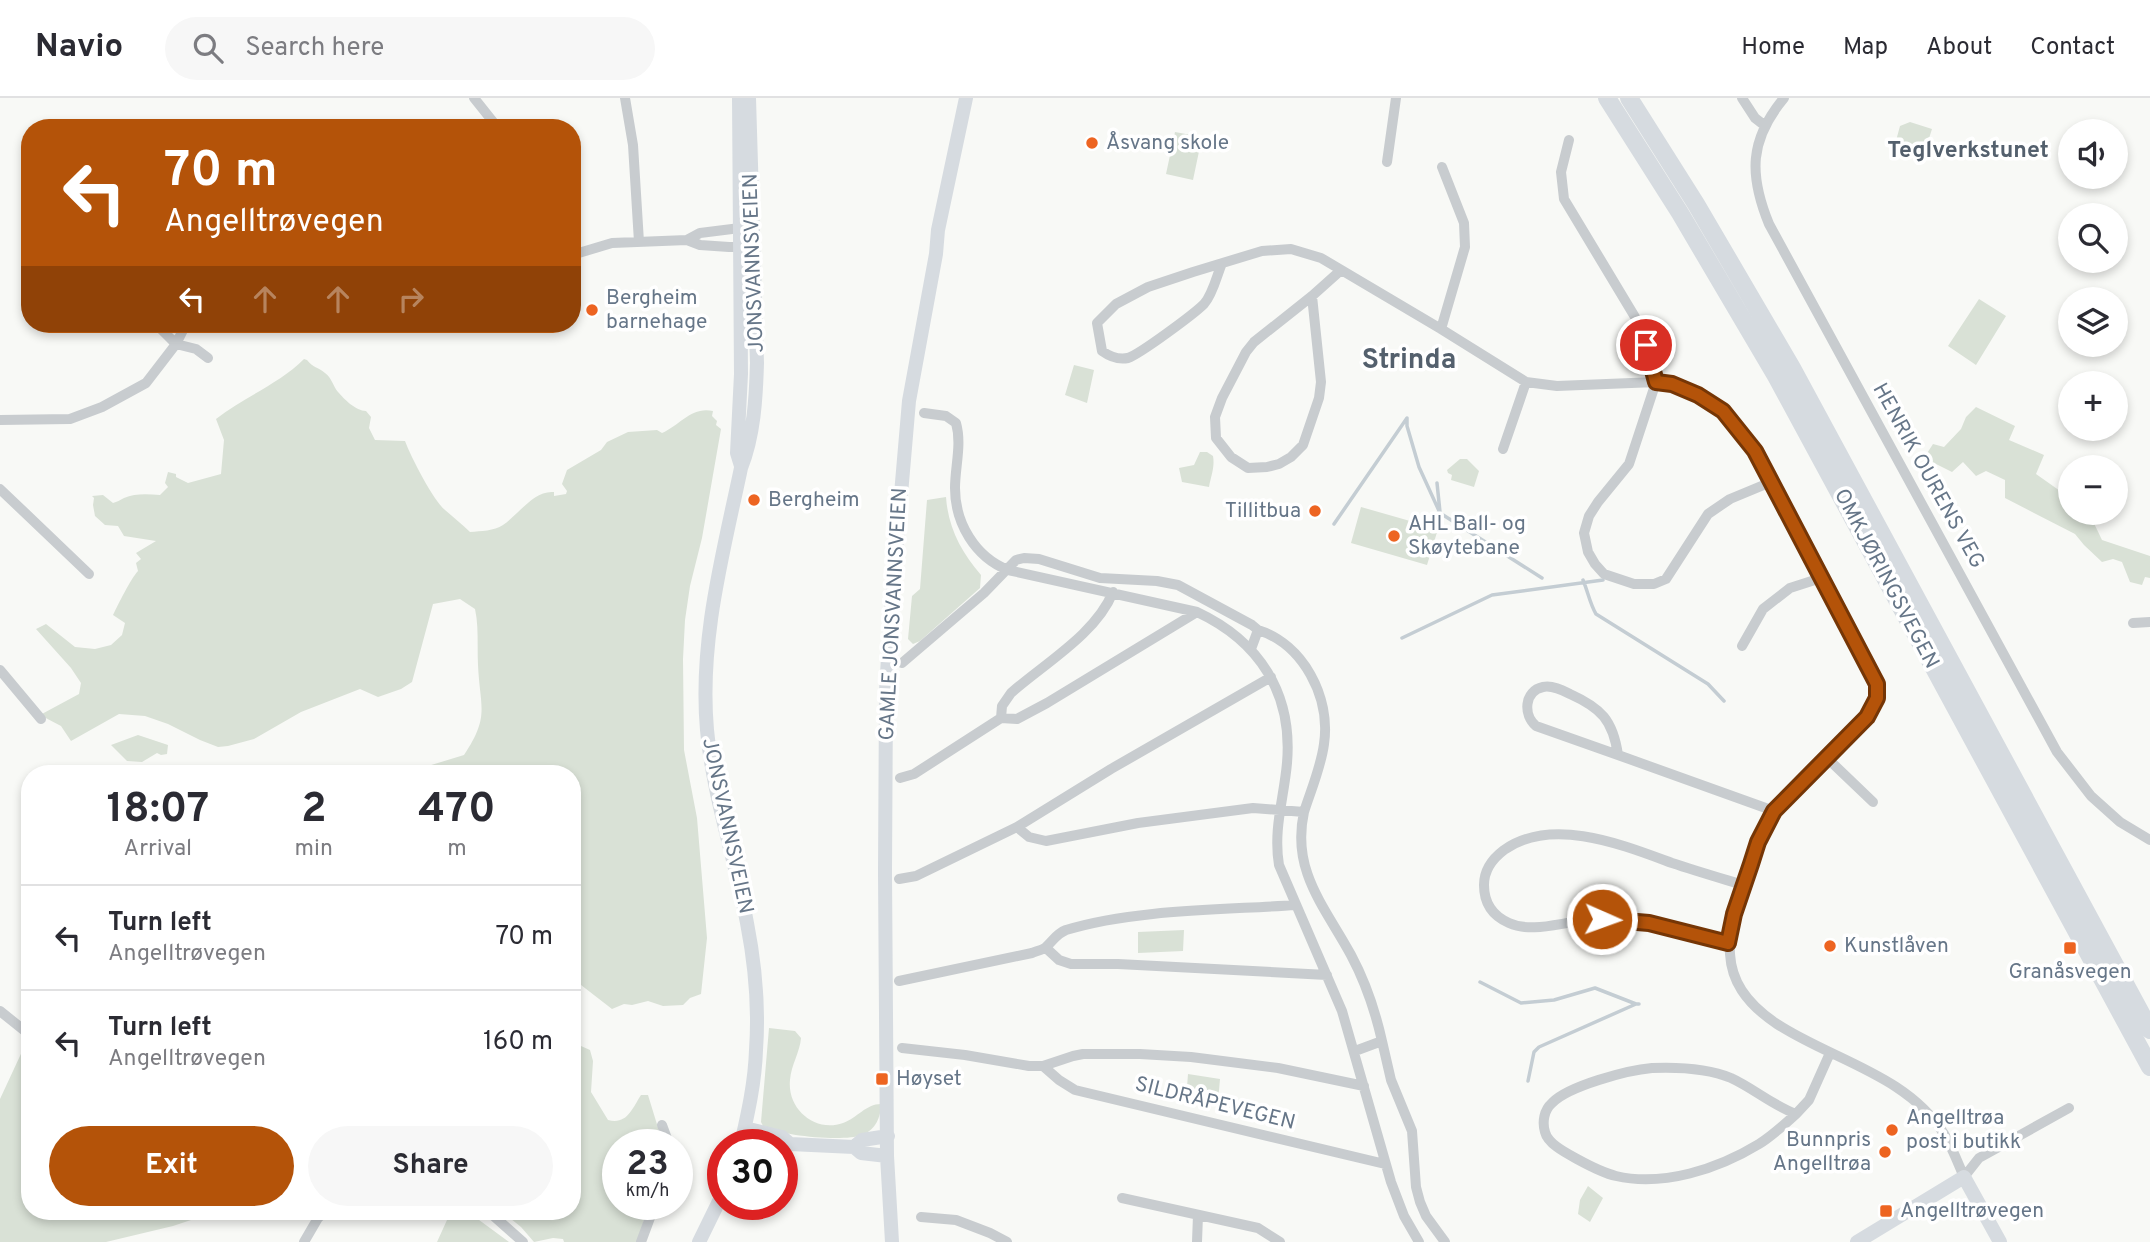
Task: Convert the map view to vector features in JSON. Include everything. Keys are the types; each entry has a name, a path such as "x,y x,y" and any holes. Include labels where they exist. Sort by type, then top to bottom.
{"highway":[{"name":"OMKJØRINGSVEGEN","path":"1607,98 1700,246 1770,365 2150,1067"},
{"name":"OMKJØRINGSVEGEN","path":"1629,98 1786,357 2150,1030"}],"street":[{"path":"474,98 491,119"},
{"path":"625,98 633,145 639,242"},
{"name":"JONSVANNSVEIEN","path":"739,98 741,374 737,453 741,468"},
{"name":"JONSVANNSVEIEN","path":"745,1128 756,1051 754,972 747,923 711,763 705,695 709,626 741,468 747,452 756,390 749,98"},
{"name":"GAMLE JONSVANNSVEIEN","path":"892,1242 887,1156 885,873 886,692 894,551 916,359 938,230 966,98"},
{"path":"1387,162 1396,98"},
{"path":"1742,98 1755,118 1764,125"},
{"name":"HENRIK OURENS VEG","path":"1784,98 1764,125 1757,151 1757,193 1769,224 2057,752 2091,796 2120,822 2150,840"},
{"path":"1569,140 1562,172 1564,199 1641,327 1656,382 1629,464 1598,502 1586,525 1584,533 1588,552 1595,564 1604,574 1634,584 1654,584 1666,579 1708,514 1730,499 1771,482"},
{"path":"1441,329 1465,247 1464,223 1442,167"},
{"path":"581,253 612,243 687,240 700,245 740,247 753,237 740,228 700,233 687,240"},
{"path":"1222,264 1206,302 1148,346 1128,358 1108,355 1102,351 1097,323 1116,304 1148,287 1262,251 1291,249 1321,258 1526,382 1557,386 1656,382 1672,384 1698,395 1723,411 1755,451 1877,684 1877,698 1867,717 1774,811 1758,842 1734,914 1728,943 1732,967 1742,991 1753,1006 1778,1024 1889,1082 1917,1103 1944,1134 2000,1242"},
{"path":"1312,296 1321,382 1319,398 1303,444 1291,457 1279,464 1248,468 1231,457 1216,438 1215,417 1222,398 1254,342 1340,271"},
{"path":"165,333 176,344 196,349 208,358"},
{"path":"0,420 70,419 102,407 146,383 182,333"},
{"path":"1503,449 1526,382"},
{"path":"924,413 946,416 956,423 958,438 955,489 964,526 975,547 992,563 1008,570 1197,612 1224,627 1251,649 1270,677 1278,692 1287,728 1287,764 1276,839 1279,864 1342,1011 1385,1164 1404,1216 1419,1242"},
{"path":"0,489 89,574"},
{"path":"902,663 1016,560 1030,558 1100,578 1157,581 1178,585 1244,619 1258,630 1278,638 1294,651 1303,662 1320,698 1326,730 1321,759 1304,812 1301,832 1303,861 1315,895 1351,955 1368,991 1389,1069 1412,1131 1416,1187 1420,1202 1426,1216 1445,1242"},
{"path":"1742,646 1763,609 1790,588 1821,578"},
{"path":"1001,718 1002,706 1011,693 1088,630 1105,608 1113,592"},
{"path":"900,778 914,774 1001,718 1017,719 1197,612"},
{"path":"2133,623 2150,622"},
{"path":"1251,649 1258,630"},
{"path":"0,670 41,719"},
{"path":"899,879 916,876 1017,827 1270,677"},
{"path":"1618,755 1608,720 1598,710 1551,686 1541,687 1532,694 1527,713 1536,726 1774,811"},
{"path":"1828,758 1873,802"},
{"path":"1017,827 1024,834 1039,840 1261,807 1304,812"},
{"path":"1728,943 1622,919 1583,920 1531,927 1515,925 1496,915 1489,906 1484,890 1486,872 1495,858 1518,841 1562,835 1608,842 1744,886"},
{"path":"900,981 1018,956 1046,948 1056,935 1062,932 1119,919 1296,905"},
{"path":"1046,948 1059,960 1072,964 1327,975"},
{"path":"0,1011 21,1028"},
{"path":"1355,1051 1382,1041"},
{"name":"SILDRÅPEVEGEN","path":"902,1048 1030,1066 1044,1066 1083,1054 1164,1055 1261,1066 1364,1086"},
{"path":"1796,1114 1777,1107 1731,1078 1683,1068 1619,1074 1570,1092 1550,1103 1543,1118 1545,1136 1558,1147 1580,1161 1613,1175 1634,1179 1692,1173 1760,1144 1796,1114 1809,1100 1830,1053"},
{"name":"SILDRÅPEVEGEN","path":"1044,1066 1075,1090 1385,1164"},
{"path":"1857,1242 1964,1177 1979,1158 2069,1108"},
{"path":"662,1125 663,1129"},
{"path":"745,1128 749,1129"},
{"path":"854,1147 862,1140 887,1136"},
{"path":"798,1145 854,1147 861,1153 887,1156"},
{"path":"1122,1198 1258,1228 1280,1242"},
{"path":"1197,1242 1198,1215"},
{"path":"921,1217 956,1220 1007,1242"},
{"path":"304,1242 317,1220"},
{"path":"498,1220 523,1242"},
{"path":"641,1242 649,1220"},
{"path":"699,1242 710,1220"}],"shaded area":[{"path":"1910,122 1932,129 1923,157 1894,148 1900,126"},
{"path":"1175,132 1202,137 1193,180 1166,174"},
{"path":"1979,299 2006,316 1976,365 1948,346"},
{"path":"304,359 327,375 347,401 366,411 371,417 369,428 375,440 405,441 435,497 445,510 470,532 499,527 547,492 554,492 554,496 566,494 562,484 567,470 601,450 607,442 628,432 657,430 662,433 692,414 713,411 716,425 721,429 702,538 690,586 683,659 684,750 697,818 707,938 701,994 690,998 683,1005 663,1006 648,1001 624,1004 612,1009 581,985 581,765 431,765 464,755 477,731 482,712 475,609 460,599 433,604 412,682 378,697 360,689 301,712 254,739 218,747 145,716 119,714 71,741 61,726 40,715 79,694 81,683 36,629 46,624 75,647 95,649 111,645 122,635 125,623 113,615 138,571 136,563 141,559 136,553 156,541 124,536 118,526 105,525 95,516 92,496 103,495 113,503 133,495 160,495 168,487 165,483 168,472 176,474 176,477 188,483 221,474 224,440 216,419"},
{"path":"1074,365 1094,370 1087,403 1065,395"},
{"path":"1976,407 2015,426 2009,440 2044,455 2036,474 2058,490 2058,525 2095,525 2102,540 2150,556 2150,578 2145,577 2142,585 2130,582 2122,562 2113,559 2102,562 2075,534 2005,498 2005,480 1986,471 1976,476 1963,462 1952,472 1924,458 1933,444 1944,447 1961,429 1966,417"},
{"path":"1200,452 1213,456 1209,487 1182,482 1179,468 1194,465"},
{"path":"1460,459 1467,459 1479,471 1474,487 1451,480 1452,475 1447,470"},
{"path":"946,497 957,539 981,575 980,588 920,641 913,644 908,639 912,596 920,589 927,500"},
{"name":"AHL Ball- og Skøytebane","path":"1361,507 1438,529 1427,565 1351,543"},
{"path":"138,735 168,745 167,754 157,753 142,762 127,761 111,745"},
{"path":"1184,930 1183,951 1138,953 1138,932"},
{"path":"769,1028 795,1031 801,1038 791,1074 790,1091 798,1109 805,1116 822,1125 833,1125 853,1118 871,1106 881,1104 879,1118 871,1130 853,1137 798,1135 798,1129 770,1129 761,1122"},
{"path":"581,1046 590,1050 593,1061 591,1092 608,1120 624,1118 641,1095 648,1095 658,1129 602,1129 602,1220 644,1220 637,1242 564,1242 563,1239 553,1238 534,1242 512,1220 581,1220"},
{"path":"21,1054 21,1220 191,1220 106,1242 0,1242 0,1099"},
{"path":"1188,1074 1220,1079 1218,1102 1198,1100 1197,1090 1187,1087"},
{"path":"1588,1186 1603,1198 1590,1222 1578,1214 1580,1200"},
{"path":"447,1220 479,1220 509,1242 437,1242"}],"waterway":[{"path":"1334,524 1407,418 1419,467 1440,513 1542,578"},
{"path":"1437,483 1440,512"},
{"path":"1583,580 1596,614 1708,684 1724,701"},
{"path":"1402,638 1492,595 1603,580"},
{"path":"1480,982 1521,1003 1554,1000 1595,988 1636,1004"},
{"path":"1528,1081 1534,1052 1539,1047 1639,1004"}],"place":[{"name":"Åsvang skole","path":"1092,143"},
{"name":"Bergheim barnehage","path":"592,310"},
{"name":"Bergheim","path":"754,500"},
{"name":"Tillitbua","path":"1315,511"},
{"name":"AHL Ball- og Skøytebane","path":"1394,536"},
{"name":"Kunstlåven","path":"1830,946"},
{"name":"Granåsvegen","path":"2070,948"},
{"name":"Høyset","path":"882,1079"},
{"name":"Angelltrøa post i butikk","path":"1892,1130"},
{"name":"Bunnpris Angelltrøa","path":"1885,1152"},
{"name":"Angelltrøvegen","path":"1886,1211"}],"district":[{"name":"Teglverkstunet","path":"1968,151"},
{"name":"Strinda","path":"1409,361"}],"route":[{"path":"1602,919 1635,920 1728,943 1734,914 1758,842 1774,811 1867,717 1877,698 1877,684 1755,451 1723,411 1698,395 1672,384 1656,382 1646,345"}]}
